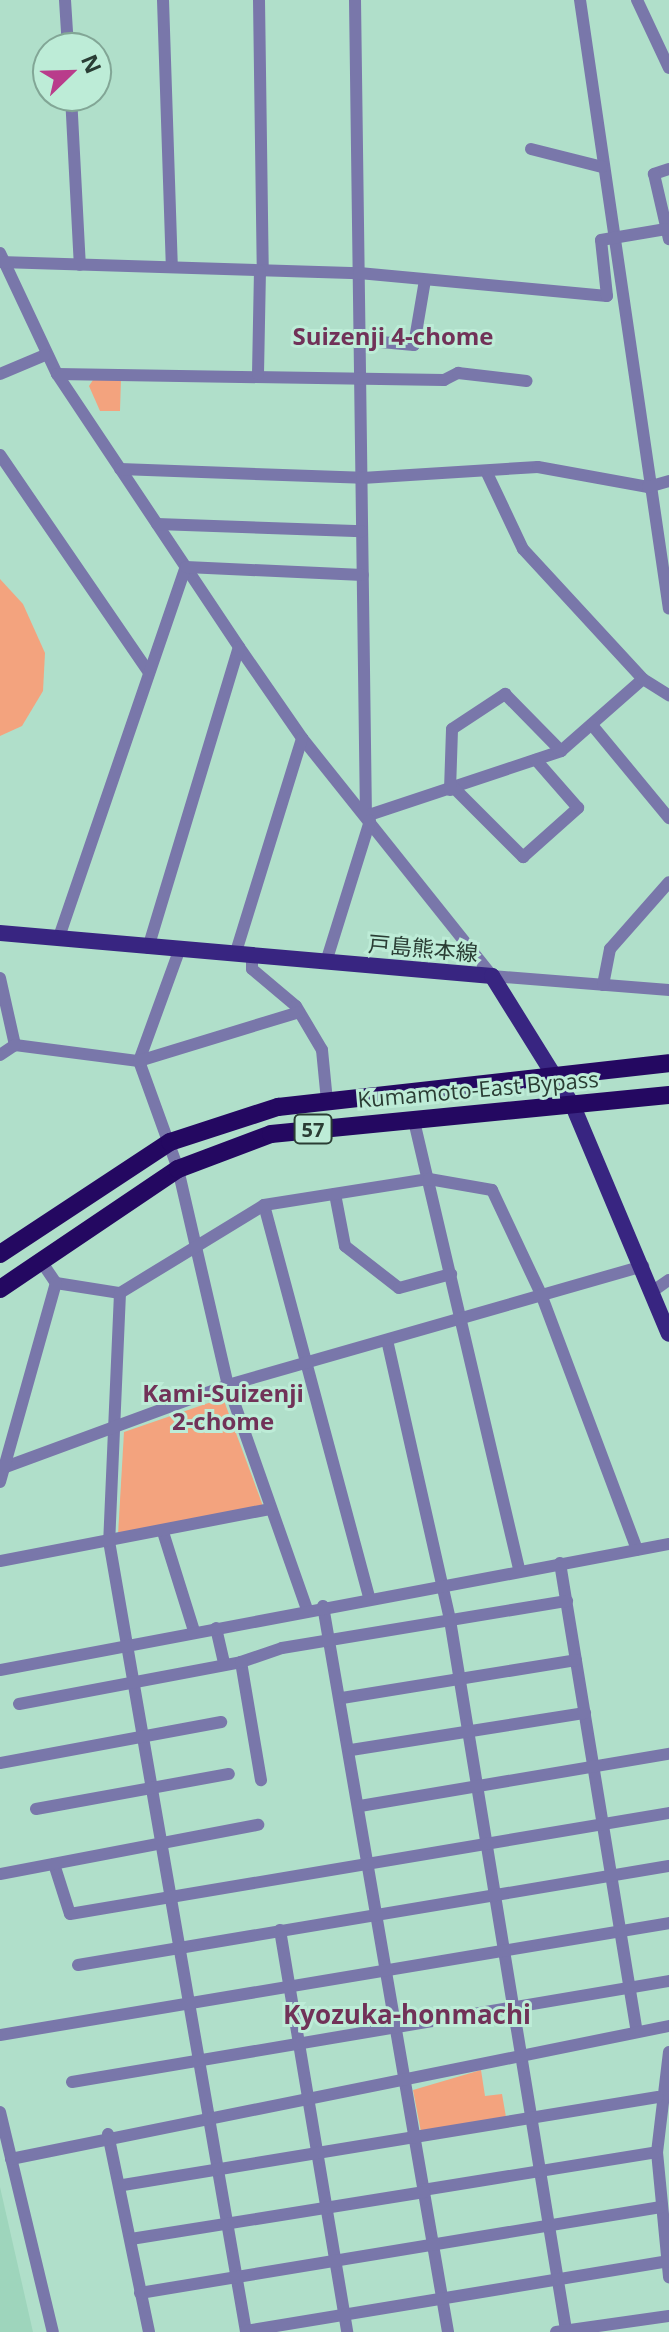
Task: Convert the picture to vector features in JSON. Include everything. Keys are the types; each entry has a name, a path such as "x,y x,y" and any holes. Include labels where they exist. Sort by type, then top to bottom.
{"highway":[{"name":"Kumamoto-East Bypass","path":"0,1254 170,1142 278,1107 669,1063"},
{"name":"Kumamoto-East Bypass","path":"0,1289 178,1169 271,1134 669,1095"}],"main road":[{"name":"戸島熊本線","path":"0,933 492,976 573,1106 643,1266 669,1334"}],"street":[{"path":"65,0 67,32"},
{"path":"163,0 172,267"},
{"path":"258,374 262,271 259,0"},
{"path":"326,962 368,818 355,0"},
{"path":"580,0 612,243 669,609"},
{"path":"637,0 669,68"},
{"path":"72,112 80,265"},
{"path":"531,149 602,167"},
{"path":"669,169 654,174 668,234 612,243 601,240 607,296 359,273 80,265 1,259 45,355 239,647 302,738 492,976 669,990"},
{"path":"370,341 414,345 425,280"},
{"path":"0,374 45,355"},
{"path":"57,374 258,374 444,380 458,373 527,381"},
{"path":"0,455 148,671"},
{"path":"120,469 362,478 487,473 538,467 648,487 669,481"},
{"path":"487,473 523,549 643,679 669,695"},
{"path":"157,524 362,531"},
{"path":"59,937 186,567"},
{"path":"186,567 363,575"},
{"path":"148,948 239,647"},
{"path":"368,818 561,751 643,679"},
{"path":"536,760 578,808 523,857 452,789 452,729 505,694 561,751"},
{"path":"592,725 669,818"},
{"path":"235,955 302,738"},
{"path":"603,985 610,949 669,882"},
{"path":"179,951 139,1061 178,1169 228,1385 307,1609"},
{"path":"252,957 252,969 299,1012 322,1050 327,1101"},
{"path":"0,978 15,1045"},
{"path":"0,1055 15,1045 139,1061 299,1012"},
{"path":"414,1121 519,1570"},
{"path":"41,1261 56,1283 120,1293 264,1205 429,1179 492,1190 541,1294 637,1550"},
{"path":"335,1194 345,1246 399,1288 451,1274"},
{"path":"264,1205 369,1597"},
{"path":"2,1468 228,1385 643,1266"},
{"path":"653,1291 669,1280"},
{"path":"0,1482 56,1283"},
{"path":"120,1293 109,1541 139,1681 246,2331 667,2261"},
{"path":"387,1340 450,1620 465,1733 556,2278 561,2331 669,2316"},
{"path":"0,1561 271,1509"},
{"path":"163,1532 194,1631"},
{"path":"1,1668 442,1582 669,1544"},
{"path":"560,1563 608,1875 637,2031"},
{"path":"19,1704 241,1662 331,1640 567,1601"},
{"path":"323,1606 351,1750 448,2332"},
{"path":"216,1628 224,1664"},
{"path":"342,1698 576,1660"},
{"path":"241,1662 261,1780"},
{"path":"351,1750 585,1713"},
{"path":"0,1763 221,1722"},
{"path":"360,1806 669,1754"},
{"path":"36,1809 229,1774"},
{"path":"54,1864 70,1914 369,1861 669,1813"},
{"path":"0,1874 258,1825"},
{"path":"78,1965 669,1866"},
{"path":"0,2035 502,1948 669,1923"},
{"path":"280,1930 347,2332"},
{"path":"72,2082 397,2024 669,1981"},
{"path":"11,2159 108,2134 209,2114 406,2084 518,2052 669,2026"},
{"path":"669,2052 658,2097 657,2152 669,2277"},
{"path":"123,2185 658,2097"},
{"path":"0,2112 53,2332"},
{"path":"108,2134 123,2185 149,2332"},
{"path":"131,2239 657,2152"},
{"path":"140,2293 661,2207"}],"shaded area":[{"path":"95,377 121,378 120,411 100,411 89,386"},
{"path":"0,579 23,604 45,653 43,691 22,726 0,736"},
{"path":"223,1398 263,1506 118,1535 124,1432"},
{"path":"481,2070 485,2096 502,2094 506,2117 421,2132 413,2090"},
{"path":"0,2187 33,2332 0,2332"}],"district":[{"name":"Suizenji 4-chome","path":"393,336"},
{"name":"Kami-Suizenji 2-chome","path":"223,1407"},
{"name":"Kyozuka-honmachi","path":"407,2015"}]}
